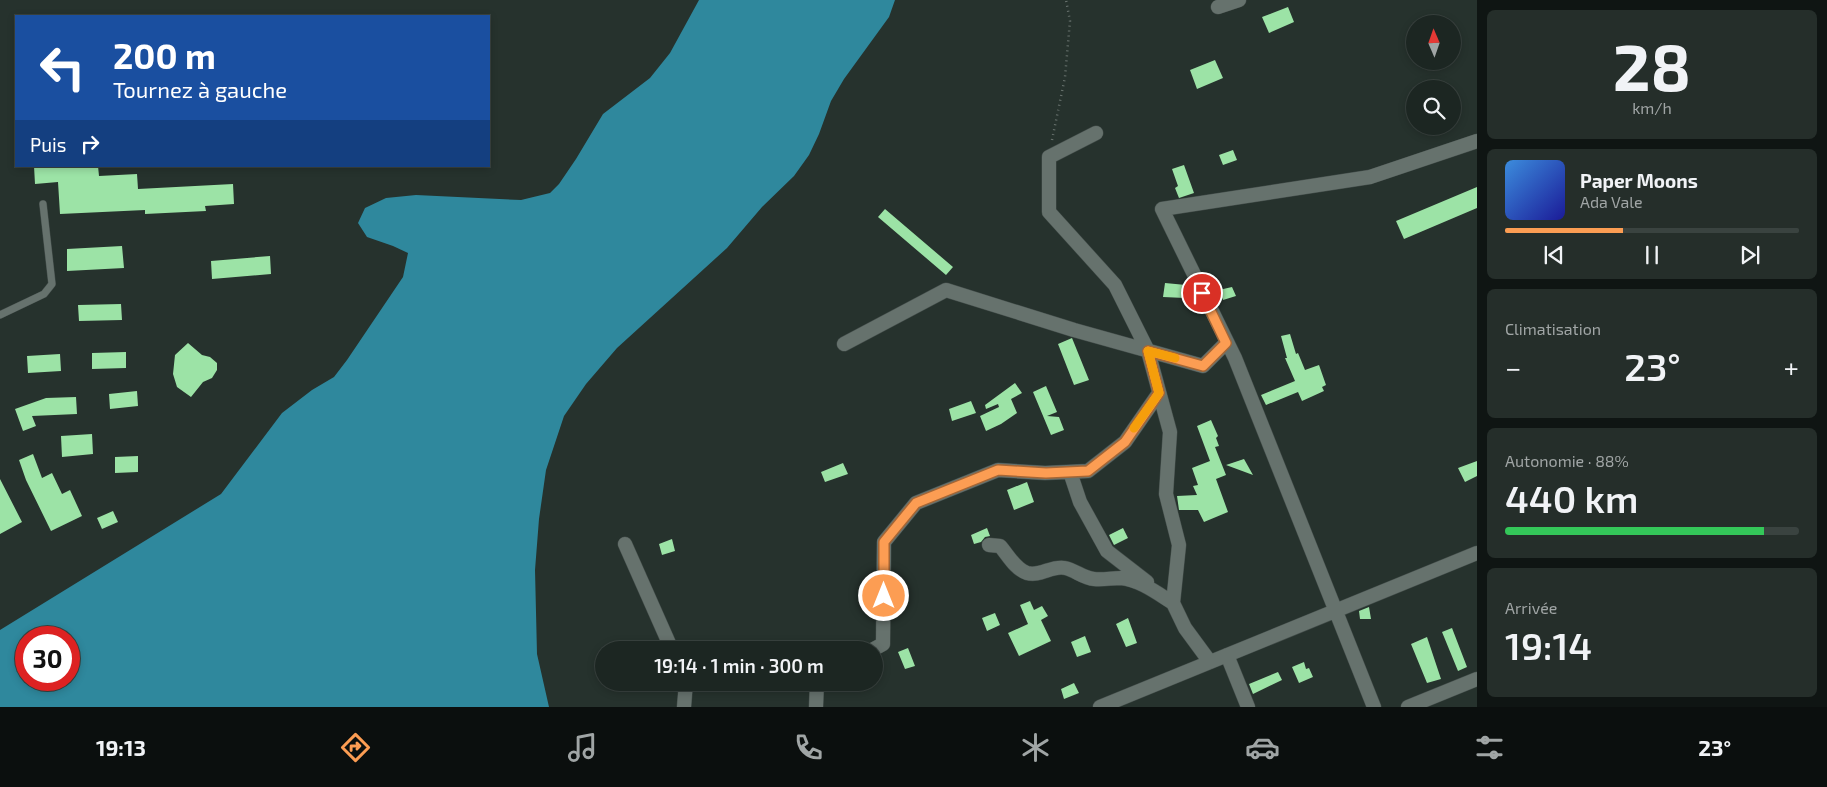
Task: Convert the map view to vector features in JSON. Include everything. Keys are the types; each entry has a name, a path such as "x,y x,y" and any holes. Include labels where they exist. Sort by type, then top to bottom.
{"street":[{"path":"1218,7 1239,0"},
{"path":"1096,133 1049,157 1049,212 1115,285 1148,351 1170,432 1166,494 1179,545 1173,603"},
{"path":"1374,707 1235,358 1162,209 1370,177 1477,141"},
{"path":"844,344 946,290 1074,330 1203,366 1226,343"},
{"path":"883,644 884,542 916,503 998,470 1046,473 1088,471 1125,442 1159,393"},
{"path":"1070,472 1080,502 1107,551 1173,603 1185,628 1210,662"},
{"path":"626,544 668,641"},
{"path":"989,545 1000,546 1015,564 1027,573 1042,573 1056,568 1065,568 1078,575 1094,579 1122,578 1143,585 1173,603"},
{"path":"1100,707 1477,553"},
{"path":"1227,655 1248,707"},
{"path":"1408,707 1477,679"},
{"path":"684,707 685,691"},
{"path":"816,707 817,691"}],"lane":[{"path":"0,315 44,294 52,284 43,204"}],"path":[{"path":"1049,157 1065,76 1070,21 1066,0"}],"water":[{"path":"699,0 895,0 889,17 844,79 831,101 809,155 794,176 762,207 727,248 617,348 586,384 564,416 546,470 539,519 535,570 537,654 549,707 0,707 0,630 221,494 282,413 312,390 334,377 347,360 403,277 408,253 367,237 358,223 365,208 386,198 416,195 521,200 550,193 559,184 576,159 603,114 650,78 670,53"}],"building":[{"path":"1288,7 1294,22 1269,33 1262,17"},
{"path":"1215,60 1223,78 1197,89 1190,70"},
{"path":"1233,150 1237,160 1223,165 1219,155"},
{"path":"1184,165 1194,193 1179,198 1175,188 1178,186 1172,169"},
{"path":"34,167 98,167 99,176 137,174 138,189 233,184 234,204 205,206 206,211 145,214 145,210 60,214 58,182 35,184"},
{"path":"1477,187 1477,208 1404,239 1396,221"},
{"path":"885,209 953,267 946,275 878,217"},
{"path":"122,246 124,268 67,271 67,249"},
{"path":"270,256 271,274 212,279 211,261"},
{"path":"1165,283 1186,285 1185,298 1163,297"},
{"path":"1232,287 1236,296 1223,300 1219,290"},
{"path":"121,304 122,320 79,321 78,305"},
{"path":"1290,334 1296,354 1298,353 1305,370 1319,365 1326,385 1322,387 1324,391 1302,401 1298,392 1266,405 1261,395 1295,381 1285,358 1287,358 1281,336"},
{"path":"1072,338 1089,380 1074,385 1058,344"},
{"path":"188,343 202,355 210,357 217,363 217,370 212,378 203,382 191,397 177,387 173,374 175,355"},
{"path":"126,352 126,368 92,369 92,353"},
{"path":"60,354 61,371 28,373 27,356"},
{"path":"1015,383 1022,393 1011,399 1017,413 986,431 980,416 999,407 998,404 986,409 985,405"},
{"path":"1046,386 1057,412 1047,416 1059,417 1064,430 1051,435 1033,392"},
{"path":"137,391 138,406 110,409 109,394"},
{"path":"76,397 77,414 32,416 36,426 23,431 15,409 46,398"},
{"path":"971,401 976,413 952,421 949,409"},
{"path":"1211,420 1218,436 1216,438 1219,446 1215,447 1226,475 1216,479 1228,512 1204,522 1198,510 1179,510 1177,496 1197,495 1193,486 1198,485 1192,468 1210,461 1197,426"},
{"path":"92,434 93,454 62,457 61,436"},
{"path":"33,454 42,478 52,473 62,494 70,490 82,516 51,531 26,480 19,460"},
{"path":"138,456 138,472 115,473 115,457"},
{"path":"1244,459 1253,475 1226,465"},
{"path":"1477,461 1477,476 1465,482 1458,468"},
{"path":"843,463 848,474 825,482 821,472"},
{"path":"0,479 22,522 0,534"},
{"path":"1027,482 1034,502 1014,510 1007,490"},
{"path":"113,511 118,522 102,529 97,518"},
{"path":"987,528 990,536 974,544 971,535"},
{"path":"1123,528 1128,538 1114,545 1109,535"},
{"path":"672,539 675,551 662,555 659,544"},
{"path":"1030,601 1034,610 1042,606 1048,616 1041,620 1051,641 1019,656 1008,633 1028,624 1020,605"},
{"path":"1369,607 1371,619 1360,619 1359,611"},
{"path":"995,613 1000,625 987,631 982,618"},
{"path":"1128,618 1137,643 1126,647 1116,624"},
{"path":"1452,628 1467,667 1458,671 1442,632"},
{"path":"1085,636 1091,652 1077,657 1071,642"},
{"path":"1427,637 1441,679 1427,683 1411,644"},
{"path":"908,648 915,666 905,669 898,652"},
{"path":"1304,662 1306,669 1309,668 1313,677 1299,683 1292,667"},
{"path":"1278,672 1282,680 1253,694 1249,684"},
{"path":"1074,683 1079,693 1064,699 1061,689"}],"slow traffic":[{"path":"1134,428 1159,393 1148,351 1175,358"}],"route":[{"path":"884,596 884,542 916,503 998,470 1046,473 1088,471 1125,442 1159,393 1148,351 1203,366 1226,343 1202,293"}]}
